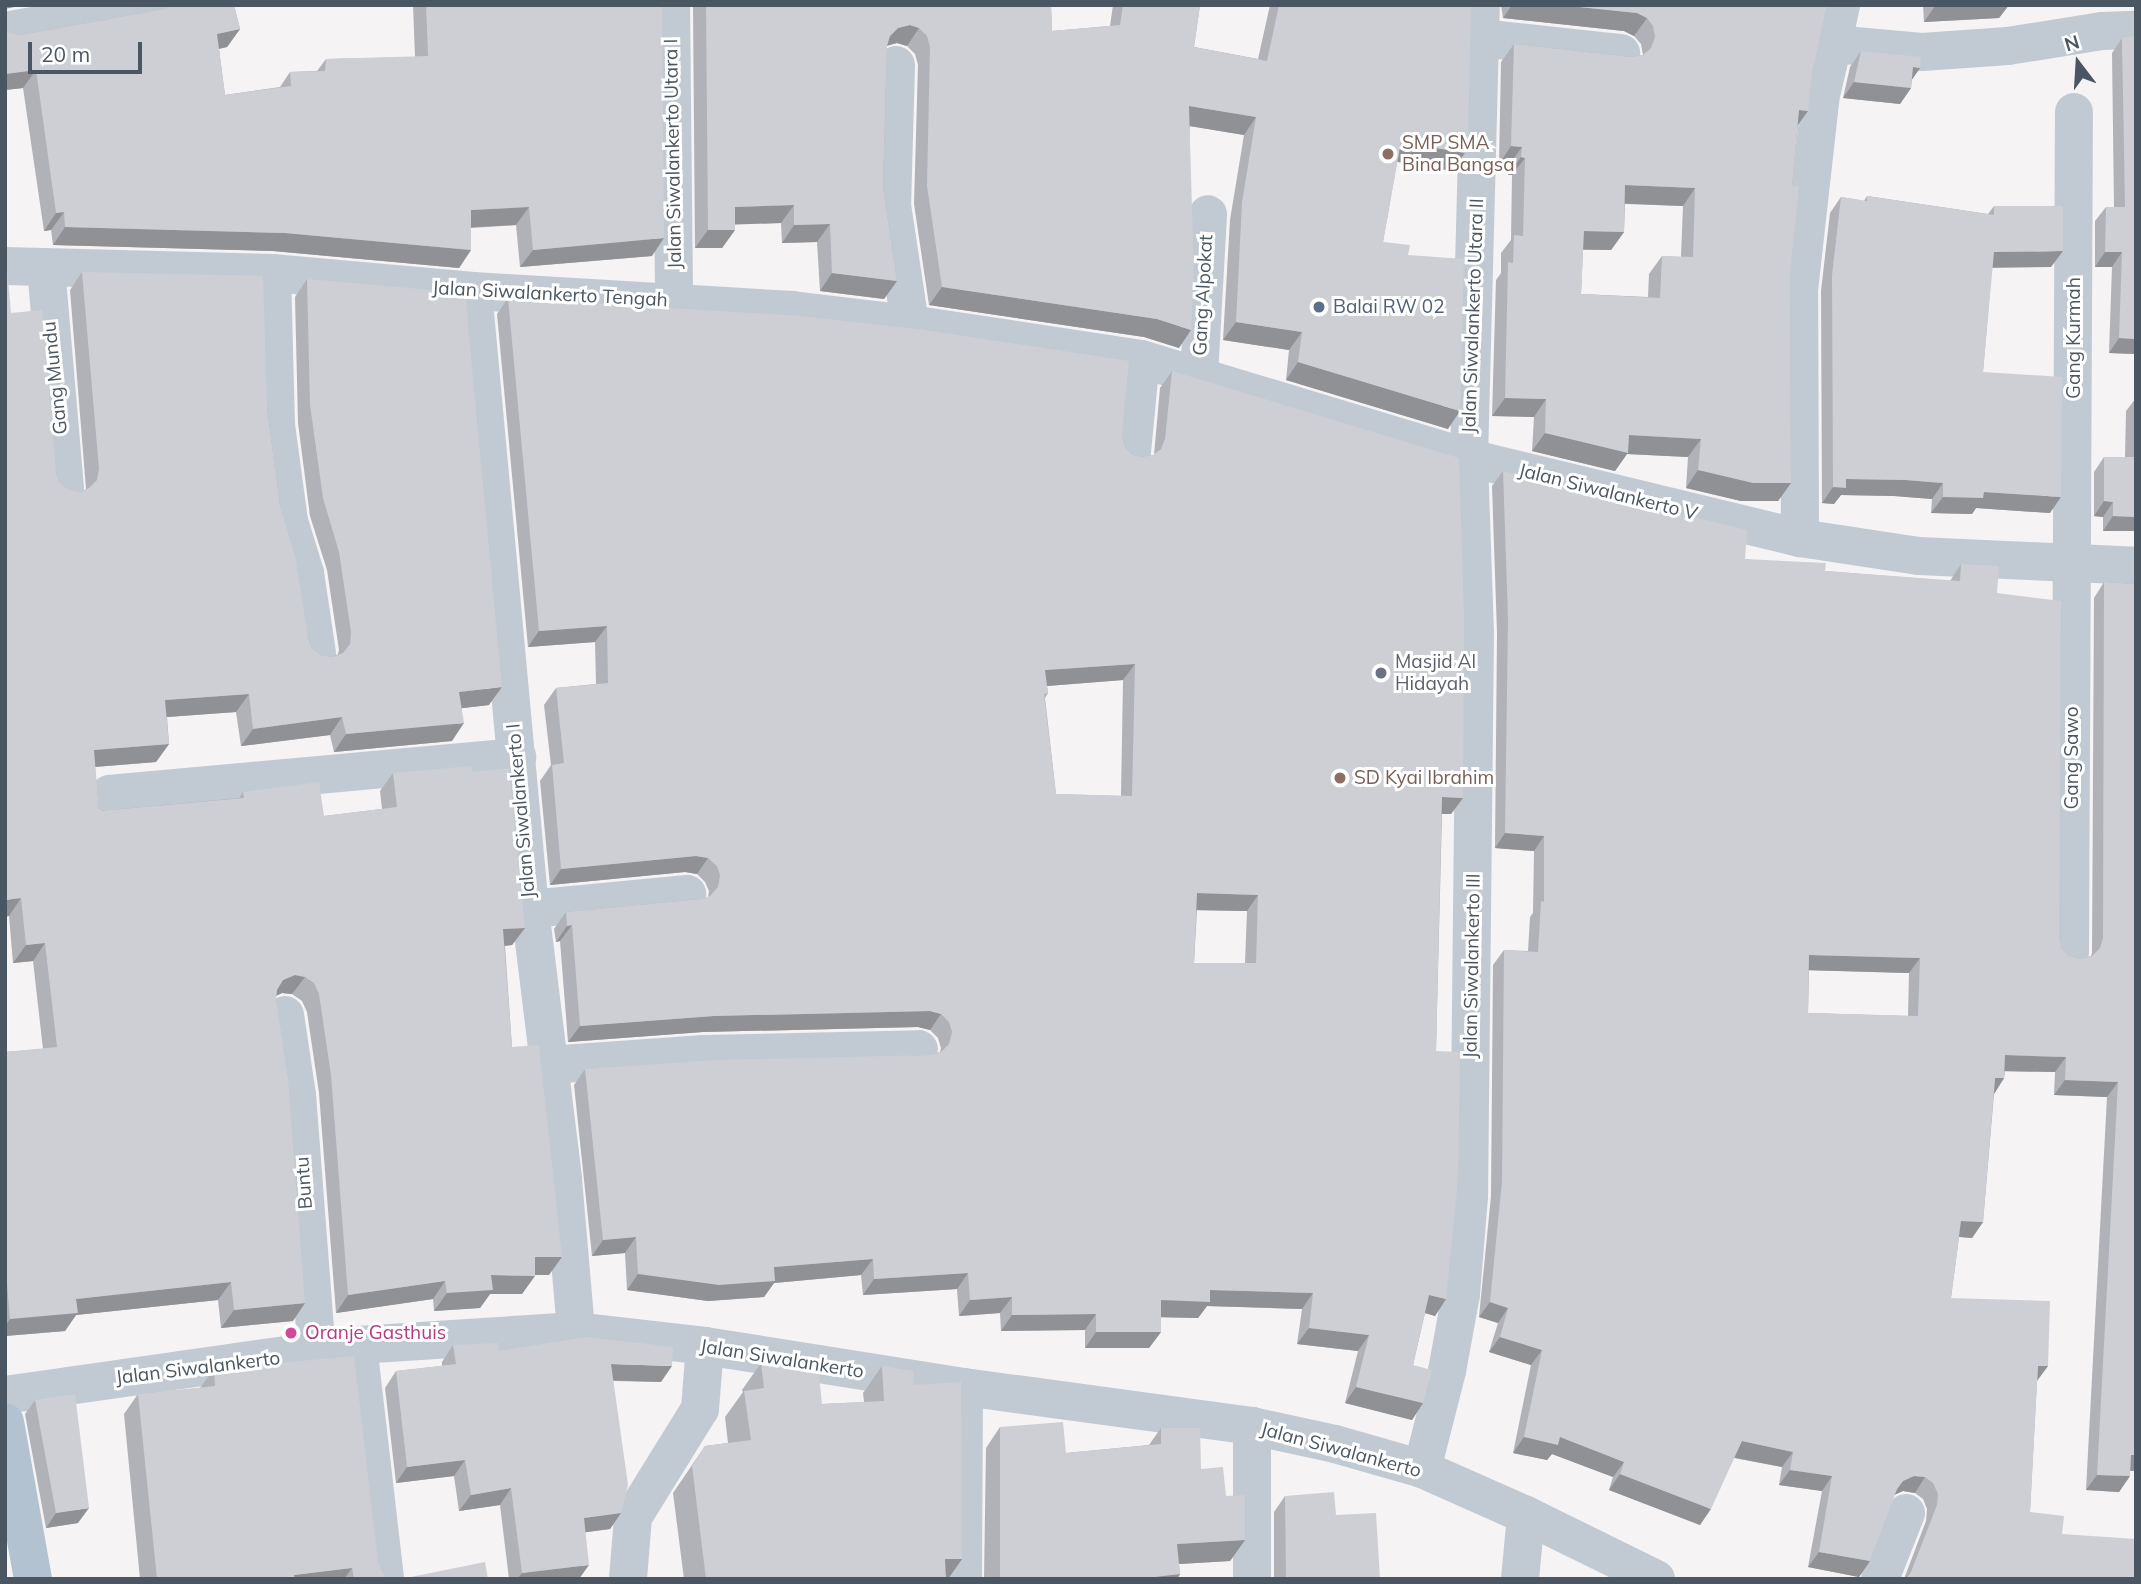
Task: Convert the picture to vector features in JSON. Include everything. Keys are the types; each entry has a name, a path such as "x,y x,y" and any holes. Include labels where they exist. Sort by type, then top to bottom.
{"main road":[{"path":"5,1422 33,1579"}],"street":[{"path":"5,31 148,5"},
{"name":"Jalan Siwalankerto Utara I","path":"671,5 674,302"},
{"path":"1800,538 1800,290 1821,95 1841,5"},
{"path":"1480,22 1621,53"},
{"name":"Jalan Siwalankerto Utara II","path":"1469,458 1480,22"},
{"path":"1833,44 1922,52 2008,46 2102,32 2136,30"},
{"path":"896,65 892,205 909,324"},
{"name":"Gang Kurmah","path":"2074,112 2074,563"},
{"name":"Gang Alpokat","path":"1199,376 1208,214"},
{"name":"Jalan Siwalankerto Tengah","path":"5,266 272,273 473,291 792,310 1092,350"},
{"name":"Gang Mundu","path":"46,267 65,488"},
{"path":"272,273 276,425 289,521 305,573 317,653"},
{"name":"Jalan Siwalankerto I","path":"473,291 530,909 550,1065 576,1331"},
{"name":"Jalan Siwalankerto V","path":"1092,350 1141,359 1469,458 1800,538 1919,556 2136,566"},
{"path":"1132,452 1141,359"},
{"name":"Jalan Siwalankerto III","path":"1422,1469 1447,1371 1456,1319 1469,1196 1475,634 1469,458"},
{"name":"Gang Sawo","path":"2070,953 2074,563"},
{"path":"109,794 517,757"},
{"path":"530,909 687,894"},
{"name":"Buntu","path":"285,1014 297,1095 317,1352"},
{"path":"550,1065 704,1054 919,1049"},
{"name":"Jalan Siwalankerto","path":"5,1395 358,1345 576,1331 705,1346 964,1387 1252,1426 1335,1444 1422,1469 1526,1515 1656,1579"},
{"path":"358,1345 385,1579"},
{"path":"628,1579 633,1517 699,1409 705,1346"},
{"path":"963,1579 964,1387"},
{"path":"1252,1426 1252,1579"},
{"path":"1880,1579 1906,1513"},
{"path":"1520,1579 1526,1515"}],"building":[{"path":"172,5 234,5 240,29 217,34 225,95 291,86 290,72 325,71 326,59 428,56 426,5 662,5 664,238 533,250 529,207 471,210 471,250 285,233 65,227 64,212 56,213 36,70 5,74 5,30 21,35 164,9"},
{"path":"706,5 1051,5 1052,31 1120,25 1123,5 1200,5 1194,47 1267,61 1279,5 1471,5 1468,144 1465,153 1401,142 1383,242 1410,245 1408,255 1464,259 1460,411 1298,362 1302,332 1236,322 1242,202 1256,117 1189,106 1194,278 1191,330 1157,319 942,287 927,186 930,47 927,36 919,28 910,25 898,28 890,36 887,46 883,187 897,281 832,273 830,224 794,225 794,205 735,207 735,230 708,230"},
{"path":"1560,5 1827,5 1812,72 1808,111 1799,110 1792,186 1799,187 1790,272 1791,483 1753,483 1698,470 1701,439 1629,435 1628,453 1545,433 1546,399 1505,398 1508,262 1513,263 1514,235 1523,236 1525,158 1521,157 1522,147 1511,146 1514,44 1632,57 1643,55 1651,48 1655,37 1653,26 1647,18 1637,13","holes":["1625,185 1695,188 1693,257 1662,256 1660,298 1581,294 1584,231 1624,232"]},
{"path":"2136,36 2136,339 2119,338 2122,252 2105,252 2106,207 2125,207 2122,38"},
{"path":"1861,51 1921,57 1920,68 1913,67 1911,88 1854,82"},
{"path":"1867,196 1994,215 1994,206 2063,206 2063,251 1994,252 1983,372 2062,377 2061,497 1984,492 1983,498 1943,497 1943,483 1905,480 1846,479 1846,488 1833,487 1832,275 1841,197 1867,201"},
{"path":"5,265 11,313 42,310 56,472 59,482 68,489 80,492 97,480 99,469 82,272 263,276 267,408 280,506 296,560 308,638 312,648 321,655 332,657 343,653 350,644 351,632 339,552 323,498 310,405 307,279 465,293 502,687 459,692 464,723 346,734 342,717 253,729 249,694 165,700 169,744 94,750 99,811 244,798 243,792 319,782 324,816 397,807 393,773 471,766 472,772 509,768 525,928 503,929 512,1047 539,1045 562,1257 535,1257 535,1276 491,1275 493,1290 447,1293 445,1281 348,1295 331,1075 319,994 314,983 295,975 283,980 277,990 276,1000 288,1080 305,1303 234,1310 231,1282 76,1299 78,1313 10,1319 5,1260 5,1052 57,1047 45,943 26,945 21,898 5,900"},
{"path":"508,298 801,316 918,329 1129,361 1122,434 1124,445 1131,454 1141,457 1153,455 1161,449 1165,439 1172,371 1459,458 1464,617 1463,798 1442,797 1436,1051 1460,1052 1458,1179 1446,1299 1429,1295 1413,1365 1432,1370 1423,1403 1356,1387 1369,1335 1309,1328 1313,1293 1210,1290 1210,1302 1161,1300 1161,1332 1096,1332 1096,1314 1012,1315 1012,1297 970,1300 968,1273 874,1279 873,1259 774,1267 775,1281 719,1285 638,1274 636,1237 603,1240 585,1069 716,1060 931,1055 941,1052 949,1044 952,1032 949,1022 941,1014 930,1011 714,1016 580,1026 572,925 567,926 566,912 701,899 710,896 718,887 720,875 717,866 708,858 696,856 561,869 552,765 564,763 556,688 608,683 607,626 539,631","holes":["1135,664 1132,796 1056,794 1044,694 1048,693 1045,670","1197,893 1258,895 1256,963 1194,963"]},
{"path":"2136,423 2136,517 2113,516 2113,502 2104,501 2104,457 2135,457"},
{"path":"1503,471 1747,530 1745,559 1826,563 1825,571 1960,581 1961,564 1999,566 1997,593 2061,601 2059,937 2062,949 2069,956 2080,959 2092,956 2100,948 2103,938 2104,582 2136,584 2136,1455 2131,1455 2130,1476 2097,1475 2118,1082 2065,1080 2066,1057 2005,1055 2004,1078 1995,1078 1983,1222 1961,1221 1951,1298 2050,1301 2048,1366 2038,1366 2030,1512 2064,1516 2062,1534 2136,1539 2136,1579 1906,1579 1937,1505 1938,1494 1933,1483 1925,1477 1914,1476 1903,1481 1897,1489 1870,1561 1819,1552 1832,1476 1790,1470 1793,1452 1742,1441 1711,1509 1620,1474 1624,1462 1560,1437 1558,1445 1524,1437 1542,1350 1500,1337 1508,1308 1490,1302 1502,1181 1504,950 1538,952 1541,901 1544,902 1544,836 1505,833 1508,618","holes":["1809,955 1920,958 1918,1016 1808,1013"]},
{"path":"587,1337 673,1347 672,1366 611,1364 628,1485 621,1513 584,1518 589,1565 522,1573 511,1488 471,1495 465,1460 407,1467 396,1371 456,1364 453,1345 498,1343 499,1351"},
{"path":"354,1356 378,1561 387,1579 354,1579 352,1568 294,1575 295,1579 157,1579 138,1394 215,1386 214,1369"},
{"path":"817,1356 822,1404 884,1401 882,1366 913,1371 914,1385 961,1382 962,1559 945,1559 946,1579 706,1579 692,1466 705,1446 751,1440 744,1391 764,1388 761,1363"},
{"path":"75,1394 89,1508 56,1513 35,1400"},
{"path":"1063,1422 1066,1453 1161,1444 1161,1428 1200,1428 1201,1469 1223,1467 1226,1496 1245,1495 1245,1540 1177,1544 1180,1574 1138,1579 1000,1579 1000,1427"},
{"path":"1334,1492 1336,1515 1376,1513 1380,1579 1286,1579 1285,1496"},
{"path":"485,1562 488,1579 401,1579"}],"place":[{"name":"SMP SMA Bina Bangsa","path":"1388,154"},
{"name":"Balai RW 02","path":"1319,307"},
{"name":"Masjid Al Hidayah","path":"1381,673"},
{"name":"SD Kyai Ibrahim","path":"1340,778"},
{"name":"Oranje Gasthuis","path":"291,1333"}]}
